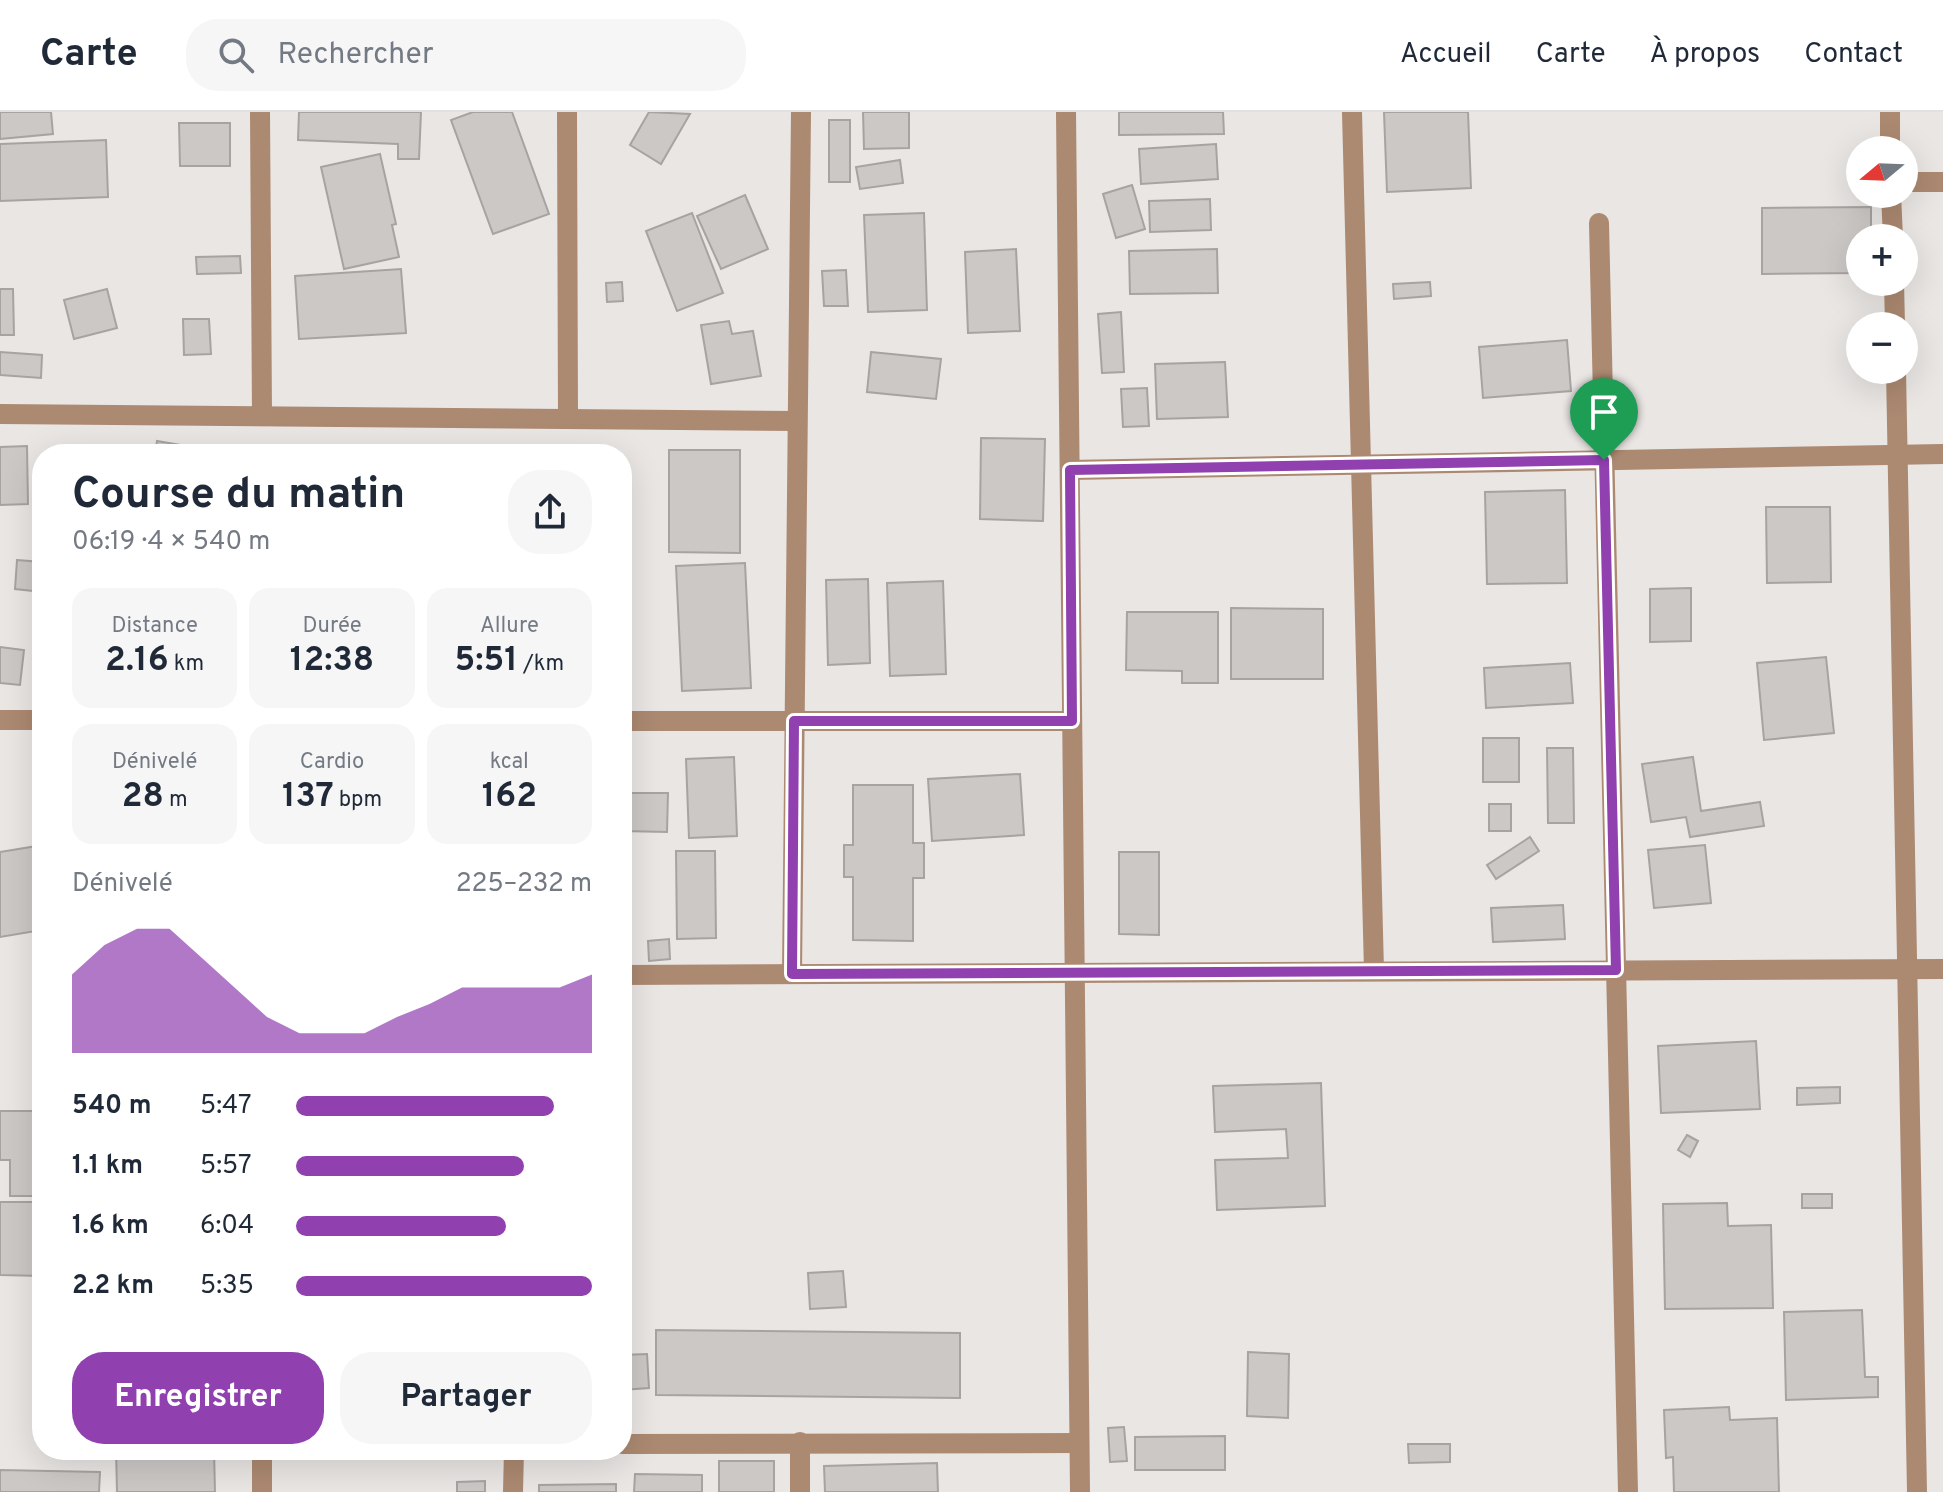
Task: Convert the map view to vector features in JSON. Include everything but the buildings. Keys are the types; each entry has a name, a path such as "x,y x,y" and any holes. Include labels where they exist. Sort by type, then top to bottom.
{"street":[{"path":"260,112 262,416"},
{"path":"567,112 568,419"},
{"path":"792,974 801,112"},
{"path":"1066,112 1080,1492"},
{"path":"1352,112 1374,971"},
{"path":"1890,112 1890,136"},
{"path":"1918,182 1943,182"},
{"path":"1599,223 1628,1492"},
{"path":"1896,384 1917,1492"},
{"path":"0,414 797,421"},
{"path":"1070,470 1943,454"},
{"path":"0,720 32,720"},
{"path":"632,721 1072,721"},
{"path":"632,975 1943,969"},
{"path":"800,1442 800,1492"},
{"path":"632,1444 1079,1443"},
{"path":"262,1460 262,1492"},
{"path":"513,1492 514,1460"}],"route":[{"path":"1604,460 1616,970 792,974 794,721 1072,721 1070,470 1604,460"}]}
